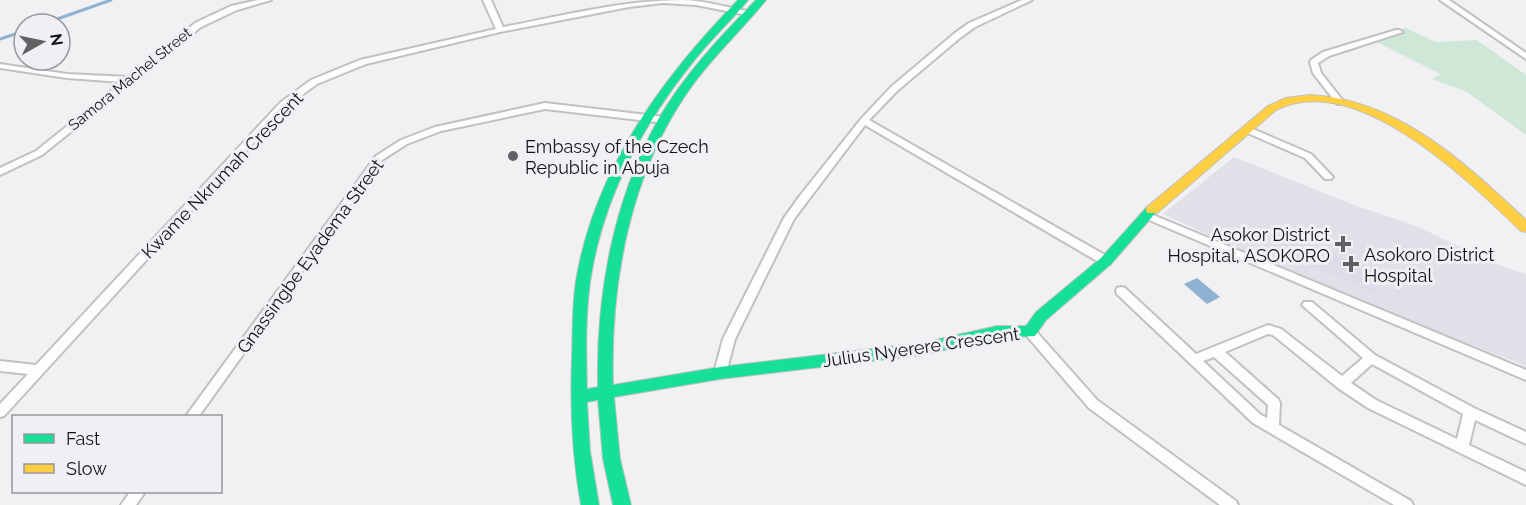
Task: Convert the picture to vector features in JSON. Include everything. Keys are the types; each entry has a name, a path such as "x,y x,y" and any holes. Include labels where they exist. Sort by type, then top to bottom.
{"main road":[{"path":"590,505 579,437 578,398 582,305 587,260 605,199 620,165 646,118 692,54 741,8 761,0"},
{"path":"622,505 609,447 605,393 606,318 611,270 619,229 640,167 664,120 741,8"},
{"name":"Julius Nyerere Crescent","path":"578,398 720,374 922,349 997,332 1030,332 1041,316 1106,261 1146,214 1265,112 1284,102 1307,99 1340,102"},
{"path":"1340,102 1363,108 1428,141 1446,154 1526,228"}],"street":[{"name":"Samora Machel Street","path":"0,172 39,153 198,25 234,8 267,0"},
{"path":"487,0 500,30"},
{"path":"720,374 734,328 789,218 864,121 894,89 958,35 972,25 1028,0"},
{"path":"1444,0 1526,57"},
{"name":"Kwame Nkrumah Crescent","path":"0,412 284,104 314,82 363,62 500,30 629,5 663,1 741,8"},
{"path":"1340,102 1317,73 1314,62 1326,54 1399,32"},
{"path":"0,66 66,76 128,80"},
{"name":"Gnassingbe Eyadema Street","path":"193,415 379,158 391,149 438,129 544,106 664,120"},
{"path":"864,121 1106,261"},
{"path":"1246,129 1308,156 1328,177"},
{"path":"1146,214 1526,375"},
{"path":"1121,291 1257,419 1273,426 1406,505"},
{"path":"1308,305 1371,358 1470,412 1526,438"},
{"path":"1194,360 1268,329 1277,332 1342,384 1372,404 1526,479"},
{"path":"1030,332 1093,404 1231,505"},
{"path":"1216,351 1274,402 1273,426"},
{"path":"1342,384 1371,358"},
{"path":"0,366 38,370"},
{"path":"1462,448 1470,412"},
{"path":"128,505 137,493"}],"shaded area":[{"name":"Asokor District Hospital, ASOKORO","path":"1234,157 1354,205 1416,226 1501,266 1526,274 1526,366 1269,263 1163,214"}],"green space":[{"path":"1406,28 1436,42 1477,40 1526,75 1526,135 1467,92 1432,79 1441,74 1367,37"}],"water":[{"path":"1197,278 1220,297 1207,304 1184,284"}],"building":[{"path":"1277,230 1385,275 1377,294 1268,247"}],"waterway":[{"path":"72,14 111,0"},
{"path":"0,39 12,35"}],"traffic: fast":[{"path":"590,505 580,433 579,361 583,281 594,231 607,194 643,123 665,90 690,59 743,0"},
{"path":"622,505 612,459 606,411 605,360 608,308 615,257 627,208 643,162 674,103 709,57 761,0"},
{"path":"578,397 720,373 922,349 997,332 1030,332 1041,316 1106,261 1152,210"}],"traffic: slow":[{"path":"1152,210 1272,108 1294,100 1318,99 1363,109 1415,134 1462,168 1526,228"}],"place":[{"name":"Embassy of the Czech Republic in Abuja","path":"513,156"},
{"name":"Asokor District Hospital, ASOKORO","path":"1343,244"},
{"name":"Asokoro District Hospital","path":"1351,264"}]}
